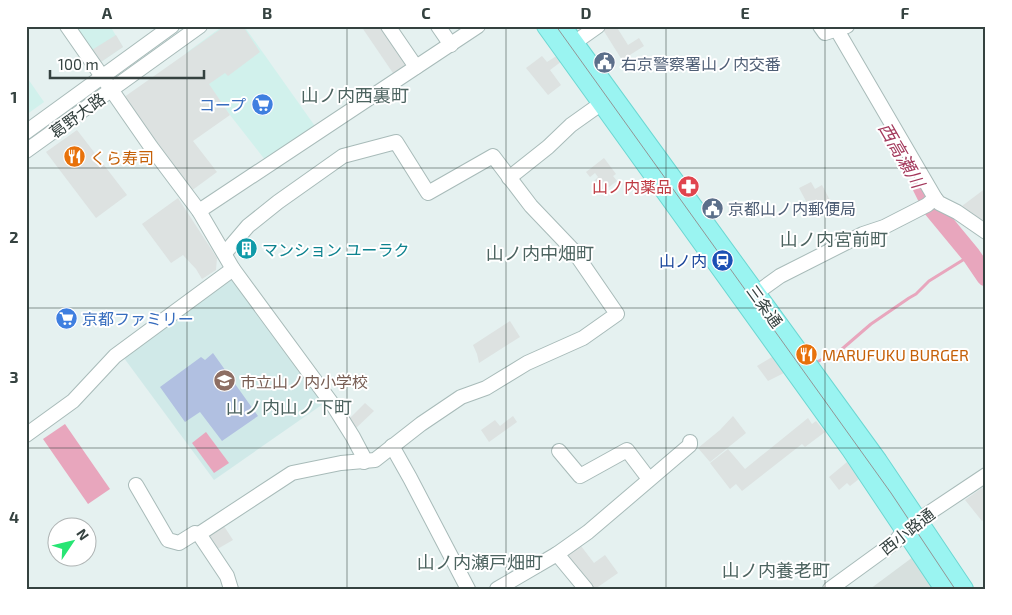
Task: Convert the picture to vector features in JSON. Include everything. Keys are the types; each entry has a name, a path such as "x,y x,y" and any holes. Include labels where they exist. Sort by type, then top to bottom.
{"main road":[{"name":"三条通","path":"546,26 607,100 755,294 878,461 944,589"},
{"name":"三条通","path":"562,26 574,42 607,100 845,442 964,589"}],"street":[{"path":"67,26 101,78 199,211 233,269 333,405 353,437 363,456 364,462"},
{"name":"葛野大路","path":"26,132 172,26"},
{"name":"葛野大路","path":"26,151 200,26"},
{"path":"388,26 416,68"},
{"path":"438,26 451,45"},
{"path":"199,211 478,26"},
{"path":"574,42 598,26"},
{"path":"833,29 932,201"},
{"path":"147,44 156,58"},
{"path":"509,178 548,147 571,125 607,100"},
{"path":"136,485 168,540 179,543 195,533 199,534 292,473 341,463 375,460 433,415 461,397 486,388 527,363 582,338 617,314 573,250 531,206 493,156 428,193 396,142 343,156 278,202 248,226 225,253"},
{"path":"755,294 780,276 932,201 957,212 986,232"},
{"path":"26,435 72,401 115,356 233,269"},
{"path":"497,589 557,554 602,521 690,442"},
{"path":"392,446 468,589"},
{"path":"559,451 580,476 627,450 649,479"},
{"name":"西小路通","path":"830,589 896,541 912,525 986,475"},
{"path":"199,534 227,576 230,589"},
{"path":"557,554 586,589"}],"shaded area":[{"path":"69,26 110,26 123,47 95,66"},
{"name":"コープ","path":"223,26 244,26 317,129 266,161 230,115 186,53"},
{"path":"225,26 243,26 260,52 228,76 225,73 209,84 230,115 193,141 217,172 187,194 120,100"},
{"path":"361,26 383,26 408,63 406,68 395,76"},
{"path":"604,26 616,26 628,45 639,38 644,46 622,60 602,28"},
{"path":"116,35 123,47 95,66 87,53"},
{"path":"558,55 562,61 550,70 561,85 548,95 526,68 542,56 547,62"},
{"path":"26,76 44,102 26,115"},
{"path":"77,130 127,195 96,218 46,152"},
{"path":"604,158 616,174 613,176 617,181 601,193 593,182 598,177 595,173 590,177 586,172"},
{"path":"811,182 815,189 822,185 833,206 814,216 799,188"},
{"path":"986,188 986,226 958,209"},
{"path":"178,198 217,258 216,270 202,279 196,269 183,255 171,263 142,224"},
{"name":"市立山ノ内小学校","path":"231,278 323,404 214,480 124,358"},
{"path":"510,321 520,337 479,363 473,345"},
{"path":"213,353 258,416 222,441 200,412 185,422 160,387 201,357 205,360"},
{"path":"777,354 786,372 768,381 757,366"},
{"path":"365,403 374,411 354,430 348,420"},
{"path":"513,416 517,422 489,442 481,430 495,420 500,426"},
{"path":"733,416 746,433 710,462 698,448 720,430"},
{"path":"808,418 812,424 816,421 825,432 805,447 802,444 742,491 736,484 730,489 710,463 728,449 745,469"},
{"path":"65,424 110,489 88,504 43,439"},
{"path":"206,432 229,463 214,473 192,443"},
{"path":"847,462 859,479 850,486 847,483 839,490 829,477"},
{"path":"986,485 986,518 982,521 965,500"},
{"path":"222,523 233,540 214,551 206,533"},
{"path":"581,546 594,563 605,555 618,573 595,589 589,589 564,557"},
{"path":"913,557 934,589 870,589"}],"waterway":[{"name":"西高瀬川","path":"922,187 933,209 971,255 986,277"},
{"path":"817,362 842,349 871,324 916,294 929,281 971,255"}],"tram line":[{"path":"556,26 891,493 955,589"}],"place":[{"name":"右京警察署山ノ内交番","path":"605,63"},
{"name":"コープ","path":"262,104"},
{"name":"くら寿司","path":"74,157"},
{"name":"山ノ内薬品","path":"688,186"},
{"name":"京都山ノ内郵便局","path":"712,208"},
{"name":"マンション ユーラク","path":"246,249"},
{"name":"山ノ内","path":"723,260"},
{"name":"京都ファミリー","path":"66,318"},
{"name":"MARUFUKU BURGER","path":"806,354"},
{"name":"市立山ノ内小学校","path":"224,381"}],"district":[{"name":"山ノ内西裏町","path":"355,95"},
{"name":"山ノ内宮前町","path":"834,239"},
{"name":"山ノ内中畑町","path":"540,253"},
{"name":"山ノ内山ノ下町","path":"289,407"},
{"name":"山ノ内瀬戸畑町","path":"480,562"},
{"name":"山ノ内養老町","path":"776,570"}]}
